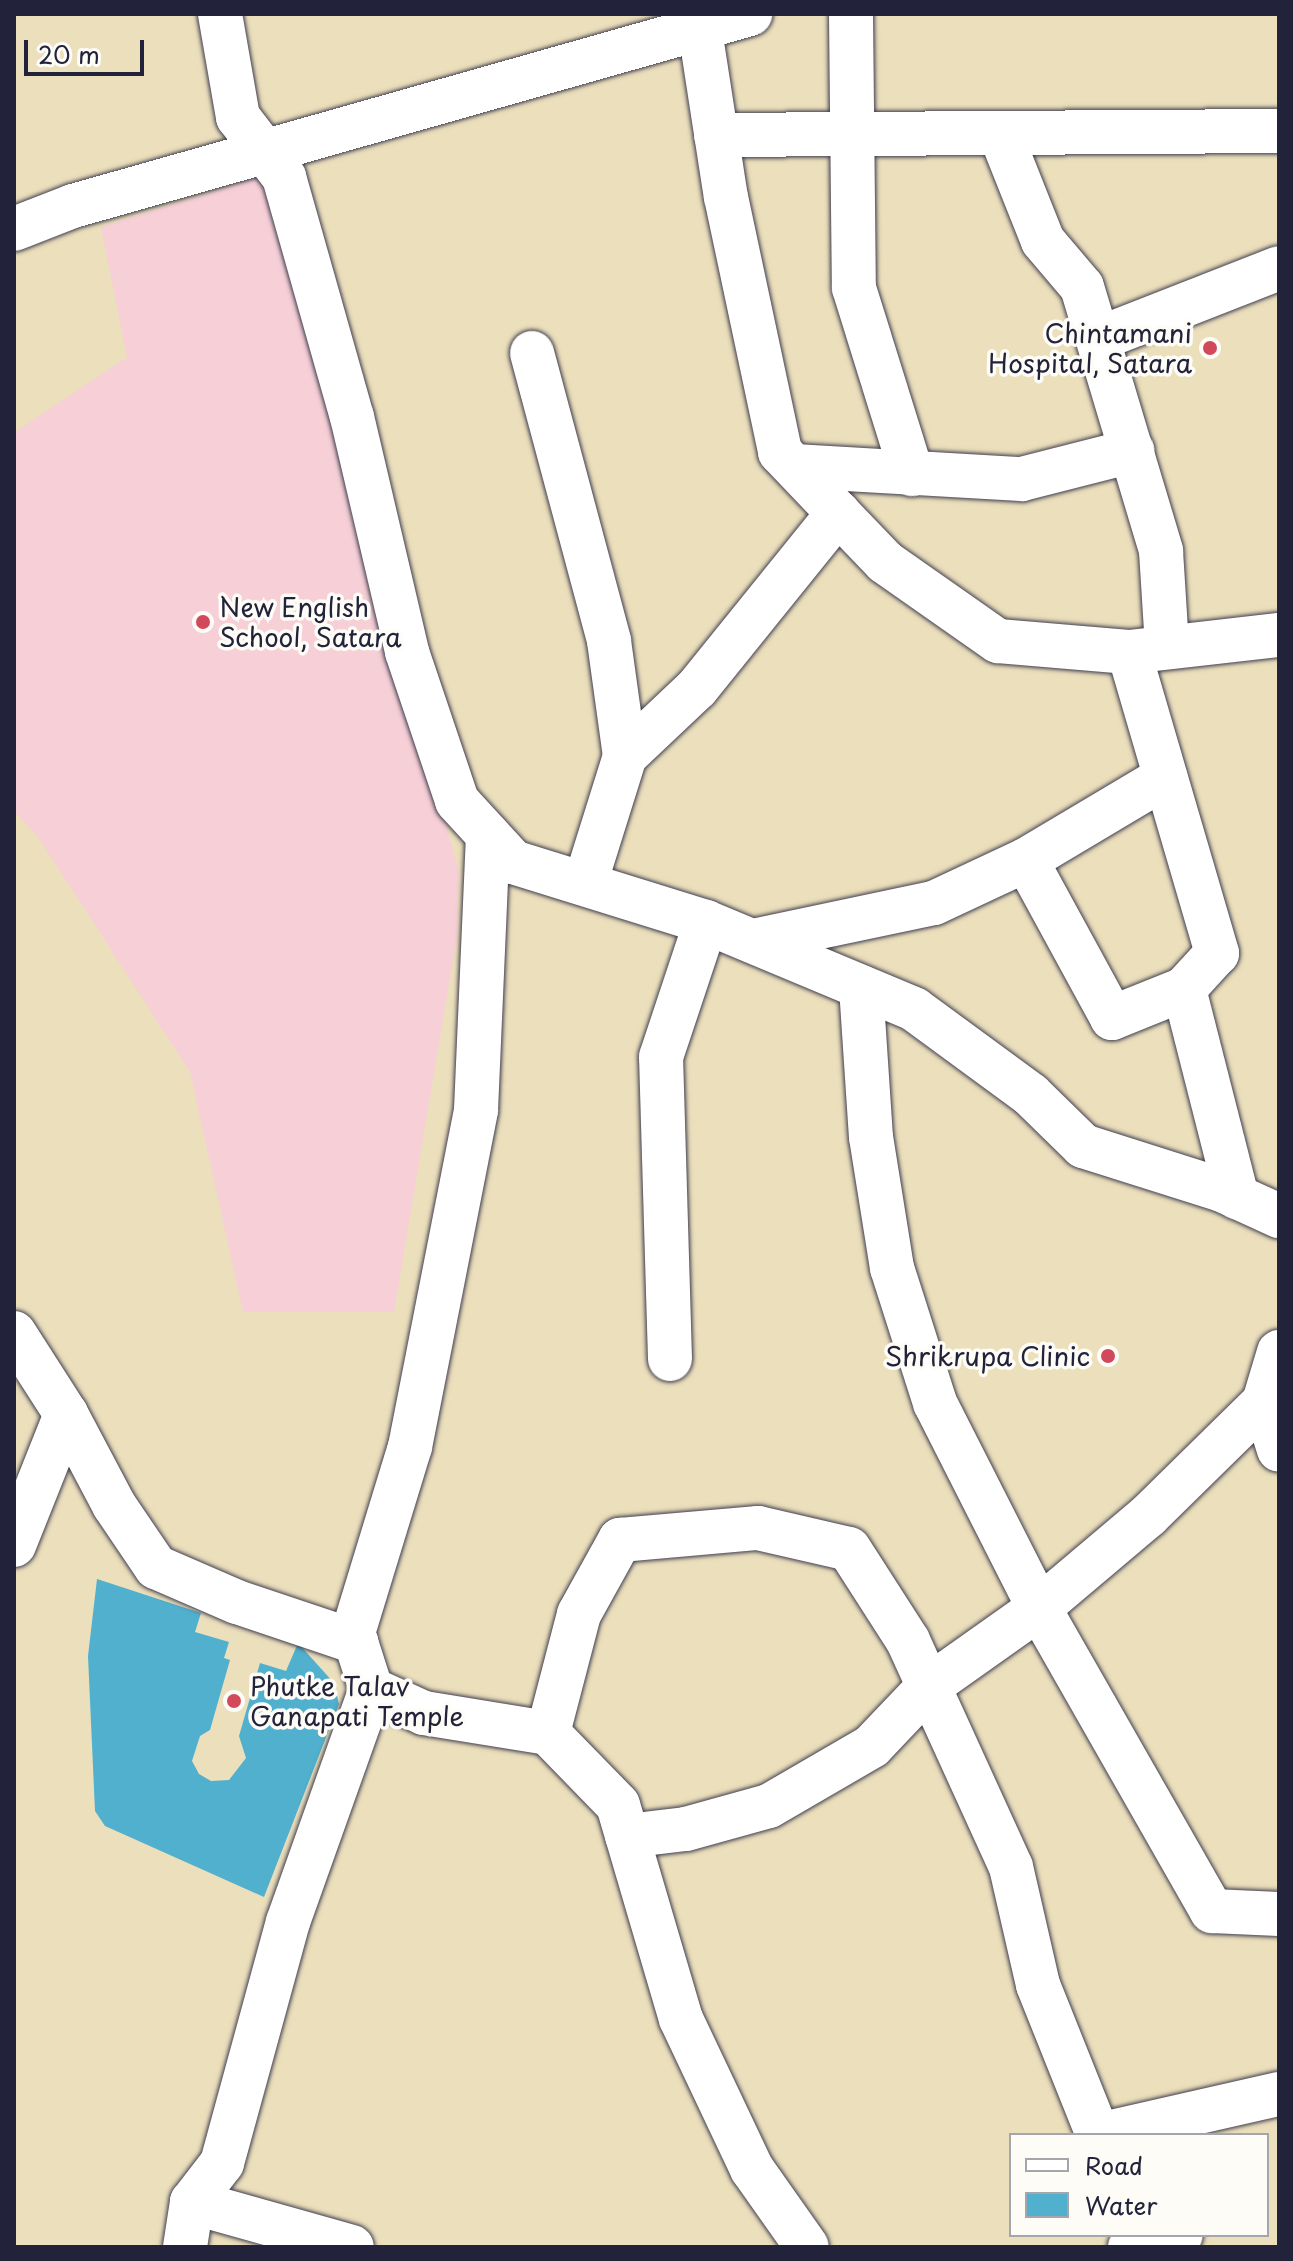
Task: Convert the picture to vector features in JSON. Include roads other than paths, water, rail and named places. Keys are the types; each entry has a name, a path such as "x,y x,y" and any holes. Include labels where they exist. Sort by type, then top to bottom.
{"street":[{"path":"220,14 238,117 284,177 344,387 407,652 457,801 513,862 706,922 914,1009 1031,1095 1083,1146 1237,1197 1279,1216"},
{"path":"14,229 73,206 750,14"},
{"path":"851,14 854,288 912,474"},
{"path":"700,30 716,135 780,452 838,513 885,562 998,641 1148,649 1279,635"},
{"path":"716,135 1279,131"},
{"path":"1000,133 1043,241 1082,287 1161,551 1148,649 1165,777 1217,953 1184,989 1112,1018 1026,860"},
{"path":"1098,339 1279,268"},
{"path":"532,353 609,641 625,756 585,884"},
{"path":"794,466 1022,479 1132,451"},
{"path":"625,756 697,688 838,513"},
{"path":"753,941 934,903 1026,860 1165,777"},
{"path":"185,2247 192,2202 222,2163 288,1922 371,1689 353,1633 410,1447 476,1110 488,835"},
{"path":"670,1359 661,1057 706,922"},
{"path":"861,987 871,1137 892,1268 935,1403 1039,1608 1212,1911 1279,1914"},
{"path":"1184,989 1237,1197"},
{"path":"14,1333 66,1414 114,1505 156,1567 237,1602 356,1642"},
{"path":"627,1836 686,1829 769,1806 872,1746 929,1686 1039,1608 1148,1516 1264,1402 1279,1352"},
{"path":"1264,1402 1279,1450"},
{"path":"14,1545 66,1414"},
{"path":"548,1733 579,1614 620,1540 758,1528 849,1549 908,1641 1011,1867 1038,1985 1097,2133"},
{"path":"371,1689 424,1713 548,1733 618,1805 681,2019 752,2169 807,2247"},
{"path":"1107,2133 1279,2094"},
{"path":"192,2202 352,2247"},
{"path":"1133,2242 1167,2237"}],"water":[{"path":"97,1579 201,1613 195,1632 229,1642 224,1658 230,1660 210,1730 200,1736 192,1761 199,1774 211,1781 229,1780 246,1758 239,1736 260,1663 286,1671 298,1643 334,1683 339,1704 264,1897 105,1826 95,1811 88,1656"}],"place":[{"name":"Chintamani Hospital, Satara","path":"1210,348"},
{"name":"New English School, Satara","path":"203,622"},
{"name":"Shrikrupa Clinic","path":"1108,1356"},
{"name":"Phutke Talav Ganapati Temple","path":"234,1701"}]}
